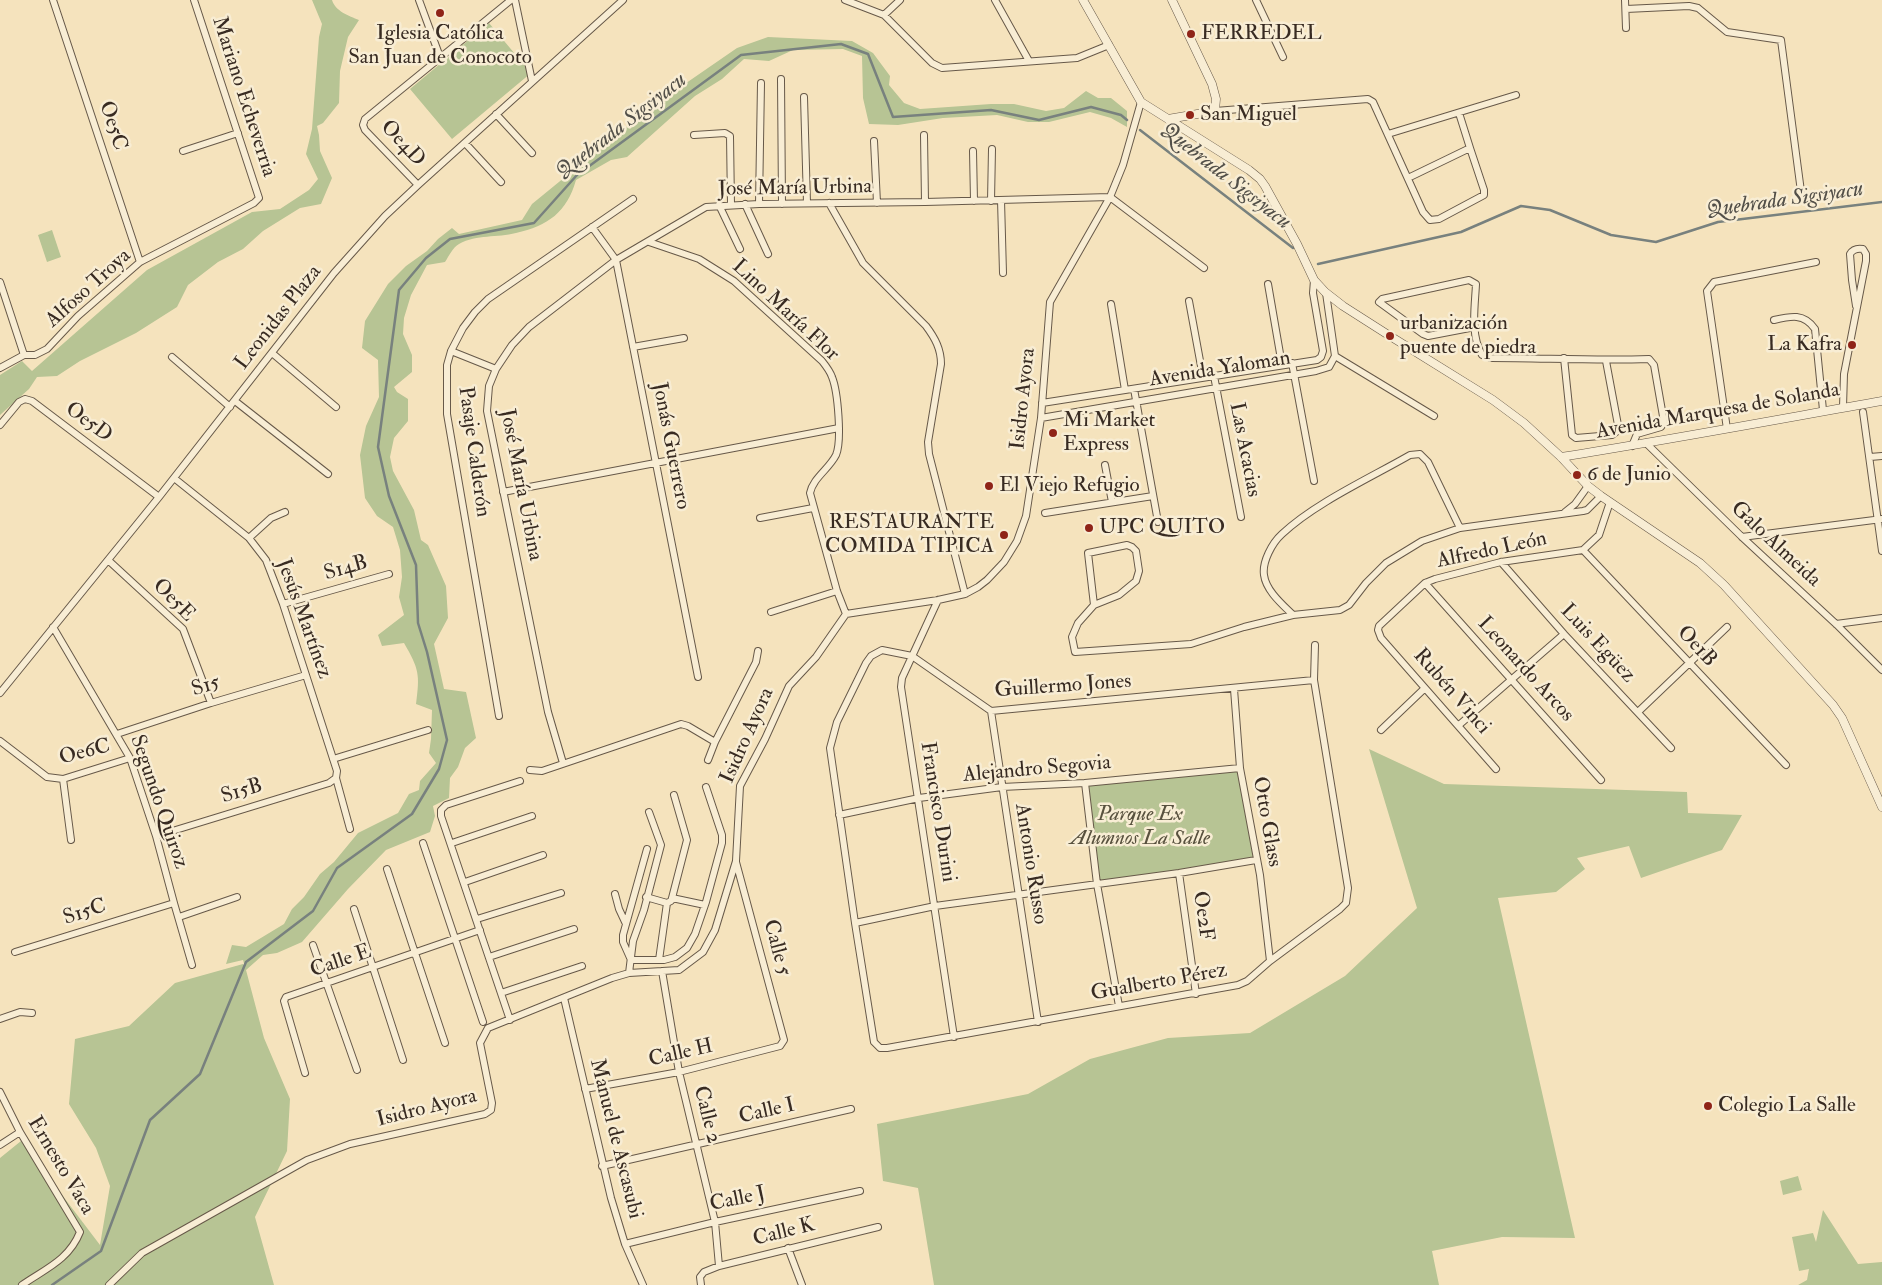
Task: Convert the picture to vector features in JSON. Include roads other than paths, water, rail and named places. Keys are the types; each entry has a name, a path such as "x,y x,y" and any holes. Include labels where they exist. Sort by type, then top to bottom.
{"street":[{"name":"Oe5C","path":"53,0 140,262"},
{"name":"Mariano Echeverria","path":"194,0 257,190 259,198 254,203"},
{"path":"419,0 440,57 510,0"},
{"path":"515,0 532,81"},
{"name":"Leonidas Plaza","path":"0,693 159,498 361,241 418,185 623,0"},
{"path":"845,0 884,16 937,66 942,68 1077,58 1109,45"},
{"path":"884,16 900,0"},
{"path":"996,0 1029,61"},
{"path":"1083,0 1141,102 1260,178 1297,244 1314,280 1326,293 1343,306 1493,400 1524,422 1588,486 1700,563 1724,585 1824,694 1842,718 1882,807"},
{"path":"1172,0 1212,84 1216,99 1216,111"},
{"path":"1256,0 1283,57"},
{"path":"1625,0 1626,28"},
{"path":"1626,9 1689,6 1698,8 1727,32 1781,40 1802,199"},
{"name":"Oe4D","path":"418,185 362,125 365,119 440,57"},
{"path":"781,79 782,204"},
{"path":"759,204 760,84"},
{"path":"1388,134 1516,96"},
{"path":"804,97 807,203"},
{"path":"1168,119 1216,111 1368,99 1373,102 1426,217 1430,220 1439,219 1484,195 1460,113"},
{"name":"Isidro Ayora","path":"109,1285 142,1253 307,1160 350,1144 485,1114 491,1110 492,1103 480,1043 488,1028 612,978 629,973 678,970 703,952 715,930 736,861 740,786 765,739 788,686 816,657 846,614 965,594 978,587 991,576 1004,562 1017,541 1026,516 1041,418 1050,302 1110,197 1123,165 1141,102"},
{"path":"496,114 532,153"},
{"path":"183,151 238,133"},
{"path":"694,135 725,134 730,136 731,205"},
{"path":"924,135 925,202"},
{"path":"874,141 877,203"},
{"path":"464,143 501,182"},
{"path":"1408,178 1470,148"},
{"path":"991,201 992,149"},
{"path":"973,152 974,201"},
{"path":"1110,197 1204,268"},
{"name":"José María Urbina","path":"563,763 548,712 486,411 489,386 496,370 512,345 529,327 616,260 701,209 719,205 745,204 991,201 1110,197"},
{"name":"Pasaje Calderón","path":"499,716 447,414 447,365 451,351 463,328 488,299 633,199"},
{"path":"1001,200 1003,273"},
{"name":"Alfoso Troya","path":"0,368 24,355 35,355 47,349 78,316 140,262 254,203"},
{"path":"829,203 863,263 926,326 938,344 941,353 941,364 928,442 929,454 965,594"},
{"path":"745,204 768,254"},
{"path":"719,205 740,249"},
{"name":"Jonás Guerrero","path":"592,227 616,260 698,677"},
{"name":"Lino María Flor","path":"648,242 699,259 734,280 822,361 832,375 839,428 838,448 835,456 810,490 810,494 837,591 846,614"},
{"path":"1843,407 1844,374 1866,261 1866,254 1860,248 1855,249 1850,254 1856,306"},
{"path":"1727,429 1706,291 1714,282 1816,262"},
{"name":"Avenida Yaloman","path":"1042,403 1317,360 1323,355 1313,293 1314,280"},
{"path":"1474,328 1428,336 1379,302 1382,299 1469,280 1476,284 1474,328 1482,355 1491,358 1564,358 1606,361 1649,359 1654,365 1664,425 1637,434 1632,446"},
{"path":"0,282 24,355"},
{"path":"1268,284 1282,365"},
{"path":"1326,293 1335,356 1434,416"},
{"path":"1189,301 1203,377"},
{"path":"1111,304 1125,390"},
{"path":"1774,320 1790,316 1800,318 1810,321 1815,329 1823,410"},
{"path":"633,347 684,338"},
{"path":"451,351 496,370"},
{"path":"272,353 336,407"},
{"name":"Avenida Yaloman","path":"1041,418 1329,367 1335,356"},
{"path":"172,357 230,407"},
{"path":"1564,358 1572,435 1576,438 1612,435 1616,432 1618,425 1606,361"},
{"path":"1292,363 1314,481"},
{"name":"Las Acacias","path":"1214,376 1240,517"},
{"path":"1134,389 1158,522"},
{"name":"Oe5D","path":"0,425 19,402 25,398 32,401 159,498"},
{"path":"235,401 328,474"},
{"name":"Avenida Marquesa de Solanda","path":"1561,457 1646,444 1823,410 1882,401"},
{"path":"1863,412 1880,519 1882,551"},
{"path":"503,492 839,428"},
{"name":"Galo Almeida","path":"1646,444 1882,670"},
{"path":"1293,615 1265,582 1263,573 1272,547 1281,535 1310,512 1410,455 1420,454 1428,462 1460,528"},
{"path":"1870,457 1882,456"},
{"path":"1105,465 1112,502"},
{"name":"Jesús Martínez","path":"174,478 249,538 266,560 284,604 337,771 336,778 350,829"},
{"path":"1564,513 1575,504 1588,486"},
{"path":"1045,513 1153,496"},
{"path":"1094,605 1088,553 1127,545 1132,547 1136,551 1139,571 1136,581 1119,595 1094,605 1078,623 1072,637 1075,652 1191,644 1244,627 1293,615 1340,610 1345,608 1366,583 1386,564 1422,541 1460,528 1587,510 1601,496"},
{"path":"1583,550 1599,535 1610,502"},
{"path":"760,518 813,508"},
{"path":"249,538 271,518 285,512"},
{"path":"1742,537 1880,519"},
{"name":"Alfredo León","path":"1381,638 1378,630 1381,623 1425,583 1449,574 1501,562 1583,550"},
{"name":"Oe1B","path":"1583,550 1786,765"},
{"name":"Oe5E","path":"108,560 183,629 211,702"},
{"name":"Luis Egüez","path":"1501,562 1564,634 1671,748"},
{"name":"S14B","path":"284,604 389,574"},
{"name":"Leonardo Arcos","path":"1425,583 1601,780"},
{"path":"771,612 837,591"},
{"name":"Francisco Durini","path":"938,600 902,678 901,687 954,1036"},
{"path":"1836,624 1882,618"},
{"name":"Segundo Quiroz","path":"53,627 130,758 156,836 174,903 164,905"},
{"path":"1638,712 1727,627"},
{"path":"1459,725 1564,634"},
{"name":"Rubén Vinci","path":"1381,638 1496,769"},
{"name":"Gualberto Pérez","path":"874,1042 880,1048 887,1048 1238,985 1247,981 1270,961 1340,909 1346,903 1348,888 1314,680 1315,645"},
{"name":"Guillermo Jones","path":"874,1042 854,923 830,748 837,722 871,656 882,650 912,656 990,711 1314,680"},
{"path":"708,760 715,742 756,662 758,651"},
{"name":"S15","path":"117,734 211,702 306,675"},
{"path":"1381,730 1425,688"},
{"name":"Otto Glass","path":"1234,689 1240,768 1260,875 1270,961"},
{"name":"Antonio Russo","path":"990,711 1038,1022"},
{"path":"530,770 542,771 681,724 688,726 715,742"},
{"path":"333,759 428,730"},
{"name":"Oe6C","path":"0,741 47,777 63,779 130,758"},
{"name":"Alejandro Segovia","path":"839,815 919,798 1002,787 1085,783 1240,768"},
{"name":"S15B","path":"156,836 329,783 336,778"},
{"path":"63,779 71,840"},
{"path":"510,1020 441,810 446,805 520,780"},
{"path":"1085,783 1097,884 1119,1006"},
{"path":"631,960 659,960 675,957 687,948 695,934 705,905 722,840 706,787"},
{"path":"659,960 669,900 687,840 674,794"},
{"path":"629,973 633,941 661,845 649,812"},
{"path":"452,844 532,816"},
{"path":"423,843 483,1022"},
{"path":"631,960 622,938 647,849"},
{"path":"465,882 544,856"},
{"path":"854,923 935,906 1179,873 1256,860"},
{"name":"Calle 5","path":"736,861 784,1040 783,1044"},
{"path":"387,869 445,1043"},
{"name":"Oe2F","path":"1179,873 1196,994"},
{"path":"476,919 562,893"},
{"path":"616,894 619,909 626,924"},
{"path":"179,917 237,897"},
{"path":"646,897 705,905"},
{"path":"174,903 192,965"},
{"name":"S15C","path":"15,952 164,905"},
{"path":"354,909 403,1060"},
{"name":"Calle E","path":"304,1073 284,1001 286,997 480,930"},
{"path":"489,957 574,930"},
{"path":"313,946 357,1070"},
{"path":"501,993 582,966"},
{"name":"Calle 2","path":"662,971 679,1072 715,1222 719,1266"},
{"name":"Manuel de Ascasubi","path":"564,998 602,1166 625,1244 643,1285"},
{"path":"0,1019 20,1012 32,1013"},
{"name":"Calle H","path":"585,1089 679,1072 783,1044"},
{"name":"Ernesto Vaca","path":"0,1092 20,1132 80,1232 67,1255 22,1285"},
{"name":"Calle I","path":"602,1166 851,1109"},
{"path":"0,1145 20,1132"},
{"name":"Calle J","path":"625,1244 715,1222 860,1191"},
{"name":"Calle K","path":"701,1285 700,1277 704,1272 719,1266 878,1227"},
{"path":"788,1248 802,1285"}],"waterway":[{"name":"Quebrada Sigsiyacu","path":"52,1285 101,1251 150,1120 200,1074 246,962 313,911 337,868 412,814 439,769 447,740 427,652 418,623 416,565 389,496 378,447 399,290 426,258 450,239 534,223 577,175 741,55 841,44 868,54 893,117 991,110 1039,120 1091,107 1121,115 1127,120"},
{"name":"Quebrada Sigsiyacu","path":"1140,130 1293,248"},
{"name":"Quebrada Sigsiyacu","path":"1318,264 1461,232 1521,206 1550,210 1611,235 1656,242 1718,222 1882,202"}],"place":[{"name":"Iglesia Católica San Juan de Conocoto","path":"440,13"},
{"name":"FERREDEL","path":"1191,34"},
{"name":"San Miguel","path":"1190,115"},
{"name":"urbanización puente de piedra","path":"1390,336"},
{"name":"La Kafra","path":"1852,345"},
{"name":"Mi Market Express","path":"1053,433"},
{"name":"6 de Junio","path":"1577,475"},
{"name":"El Viejo Refugio","path":"989,486"},
{"name":"UPC QUITO","path":"1089,528"},
{"name":"RESTAURANTE COMIDA TIPICA","path":"1004,535"},
{"name":"Colegio La Salle","path":"1708,1106"}],"park label":[{"name":"Parque Ex Alumnos La Salle","path":"1140,827"}]}
